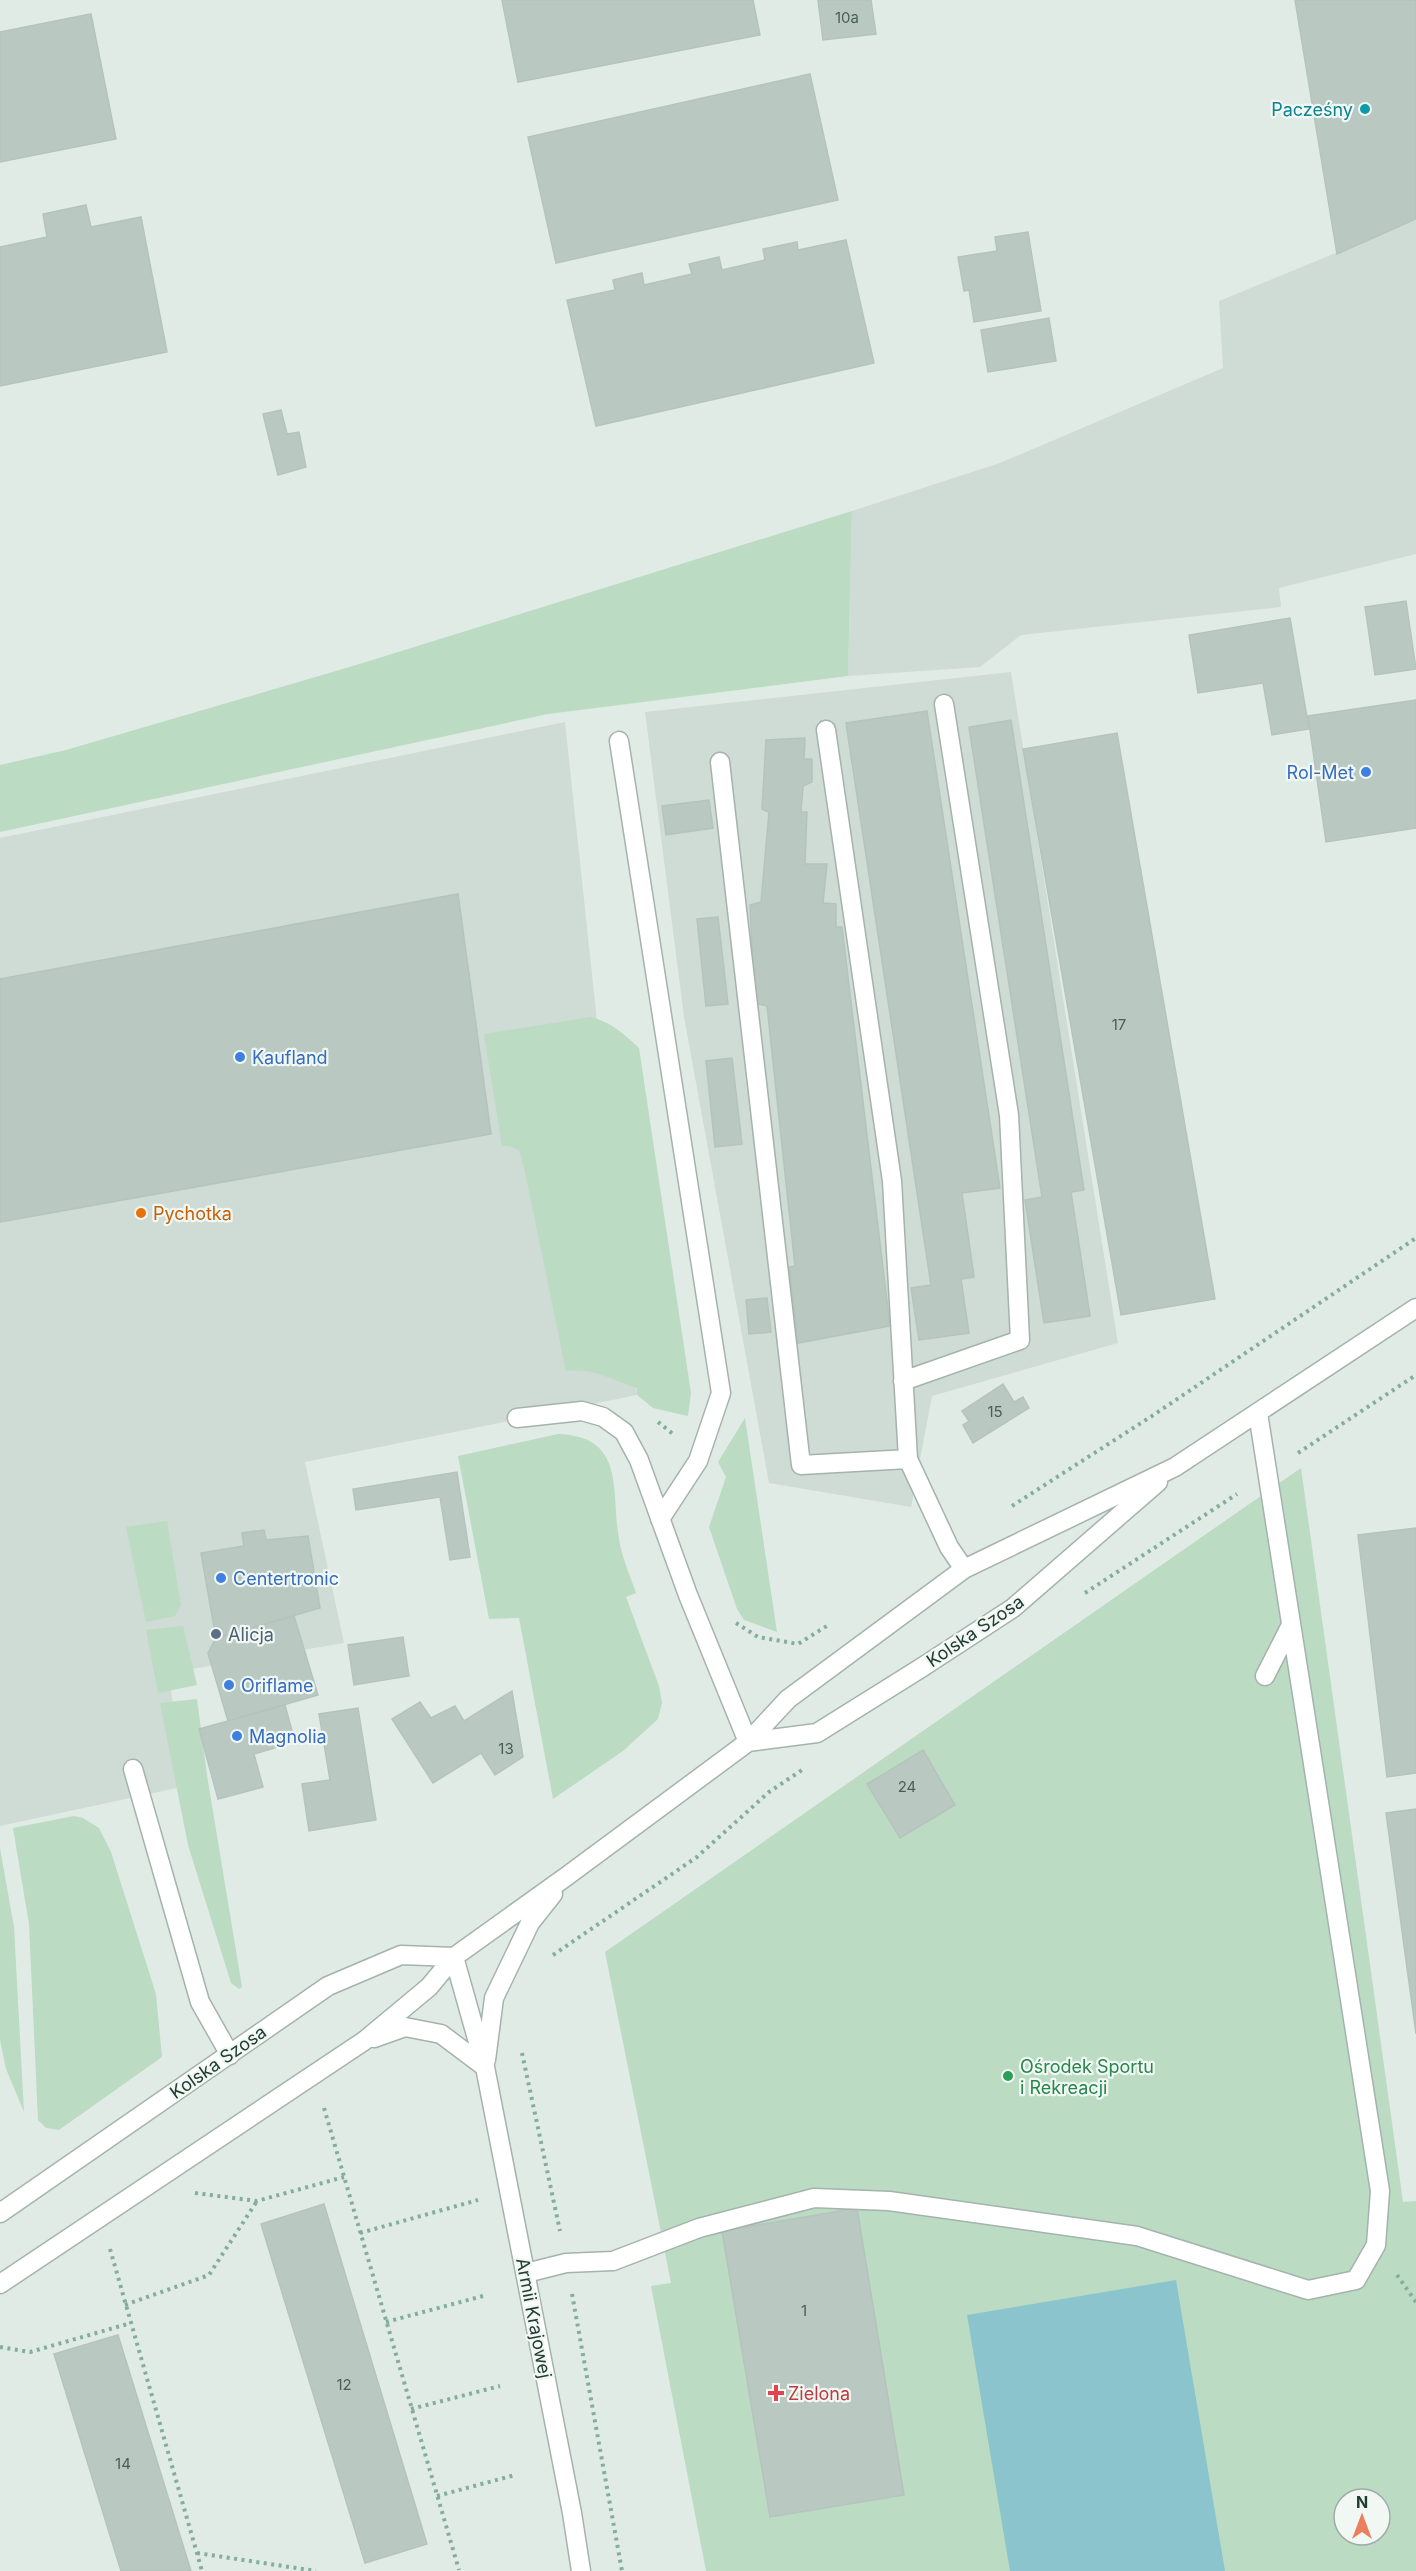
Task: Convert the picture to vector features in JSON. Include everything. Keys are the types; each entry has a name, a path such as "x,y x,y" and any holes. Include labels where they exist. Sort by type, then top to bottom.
{"street":[{"path":"903,1382 1020,1340 1009,1115 944,704"},
{"path":"826,730 892,1181 908,1459 950,1547 964,1569"},
{"path":"619,741 721,1394 698,1461 660,1519"},
{"path":"720,762 801,1465 908,1459"},
{"name":"Kolska Szosa","path":"0,2284 364,2041 429,1987 454,1957 748,1742 788,1699 964,1569 1175,1467 1416,1308"},
{"path":"517,1418 582,1411 603,1417 624,1432 639,1460 687,1595 748,1742"},
{"path":"526,2273 567,2264 613,2261 699,2228 814,2198 889,2201 1137,2236 1308,2290 1356,2280 1376,2245 1380,2191 1258,1413"},
{"name":"Kolska Szosa","path":"748,1742 817,1733 921,1668 1013,1608 1175,1467"},
{"path":"1265,1676 1291,1625"},
{"path":"133,1768 200,2002 230,2055"},
{"name":"Armii Krajowej","path":"485,2067 494,1998 530,1923 567,1876"},
{"name":"Kolska Szosa","path":"0,2213 328,1986 401,1955 454,1957"},
{"name":"Armii Krajowej","path":"454,1957 485,2067 572,2513 580,2571"},
{"name":"Kolska Szosa","path":"364,2041 405,2027 441,2034 485,2067"}],"path":[{"path":"1155,1414 1416,1238"},
{"path":"731,1620 758,1637 798,1644 836,1620"},
{"path":"548,1959 697,1857"},
{"path":"520,2046 567,2264 622,2571"},
{"path":"322,2103 459,2570"},
{"path":"190,2192 256,2201 344,2177"},
{"path":"360,2233 479,2200"},
{"path":"125,2305 209,2276 256,2201"},
{"path":"109,2246 202,2571"},
{"path":"386,2322 483,2296"},
{"path":"0,2347 30,2352 131,2323"},
{"path":"411,2409 500,2385"},
{"path":"437,2496 515,2475"},
{"path":"197,2553 316,2571"}],"shaded area":[{"path":"1416,220 1416,554 1279,588 1281,607 1021,635 980,667 848,676 852,511 1000,463 1223,368 1219,301"},
{"path":"1011,672 1118,1343 932,1396 911,1507 769,1483 684,1017 645,712"},
{"path":"565,722 637,1395 305,1462 344,1643 168,1673 186,1786 0,1826 0,838"}],"green space":[{"path":"852,511 848,676 548,714 0,832 0,765 66,750 353,666"},
{"path":"591,1017 611,1025 639,1048 691,1393 688,1416 653,1408 637,1395 637,1388 611,1378 584,1371 566,1371 524,1167 519,1150 502,1146 484,1034"},
{"path":"745,1418 777,1632 744,1620 737,1609 709,1527 726,1477 718,1462"},
{"path":"558,1434 580,1437 595,1444 605,1455 611,1469 620,1546 636,1593 626,1597 659,1686 662,1703 658,1719 623,1751 553,1799 519,1618 489,1619 458,1456"},
{"name":"Ośrodek Sportu i Rekreacji","path":"1301,1468 1403,2202 1416,2201 1416,2571 706,2571 651,2286 671,2283 605,1952"},
{"path":"167,1521 181,1605 175,1616 146,1622 126,1527"},
{"path":"183,1626 197,1685 158,1693 146,1630"},
{"path":"197,1699 207,1775 242,1987 239,1989 231,1983 188,1845 160,1703"},
{"path":"74,1816 83,1818 99,1828 111,1852 156,1994 162,2057 59,2130 46,2128 38,2120 29,1924 13,1828"},
{"path":"0,1848 14,1927 24,2112 6,2069 0,2040"}],"water":[{"path":"1176,2280 1225,2571 1010,2571 967,2315"}],"building":[{"path":"502,0 753,0 760,35 518,82"},
{"path":"818,0 871,0 876,34 823,40"},
{"name":"Pacześny","path":"1295,0 1416,0 1416,219 1337,254"},
{"path":"91,14 116,139 0,162 0,32"},
{"path":"810,74 838,200 556,263 528,137"},
{"path":"86,205 91,227 141,217 167,352 0,386 0,247 47,237 43,214"},
{"path":"1028,232 1041,311 974,322 969,290 964,291 958,257 997,251 995,237"},
{"path":"846,240 874,363 596,426 567,300 615,290 613,280 642,273 644,285 692,274 689,264 719,257 722,270 765,260 763,249 797,242 798,250"},
{"path":"1049,318 1056,361 988,372 981,330"},
{"path":"281,410 287,434 299,432 306,467 278,475 263,414"},
{"path":"1406,601 1416,669 1375,675 1365,607"},
{"path":"1290,618 1309,729 1272,735 1263,683 1198,693 1189,635"},
{"name":"Rol-Met","path":"1416,700 1416,828 1326,842 1308,716"},
{"path":"927,711 1000,1188 962,1193 974,1277 961,1279 969,1333 919,1340 911,1288 931,1285 846,723"},
{"path":"1011,720 1084,1190 1071,1192 1090,1316 1044,1323 1025,1200 1042,1197 969,727"},
{"path":"1117,733 1215,1299 1121,1315 1023,749"},
{"path":"805,738 804,759 812,759 812,782 803,786 801,812 807,812 805,864 827,864 823,903 836,904 836,927 842,927 890,1326 798,1343 789,1267 795,1266 767,1006 755,1003 750,905 761,902 769,812 762,809 766,740"},
{"path":"709,800 713,828 666,835 662,806"},
{"name":"Kaufland","path":"458,894 491,1134 0,1222 0,979"},
{"path":"718,917 728,1004 706,1006 697,919"},
{"path":"732,1058 742,1144 715,1147 706,1061"},
{"path":"767,1298 771,1332 749,1334 746,1300"},
{"path":"1003,1384 1014,1402 1023,1397 1029,1408 973,1443 963,1425 969,1421 962,1411"},
{"path":"457,1472 470,1557 450,1560 440,1497 356,1510 353,1489"},
{"path":"1416,1528 1416,1773 1387,1777 1358,1535"},
{"path":"264,1530 266,1540 308,1536 320,1608 216,1638 201,1553 244,1546 242,1533"},
{"path":"294,1616 318,1695 228,1721 208,1653 216,1638"},
{"path":"403,1637 409,1676 354,1685 348,1645"},
{"path":"512,1691 523,1757 495,1775 481,1753 433,1783 392,1719 420,1702 431,1718 455,1706 464,1721"},
{"path":"285,1705 295,1742 254,1754 263,1787 218,1799 199,1729"},
{"path":"358,1708 376,1820 309,1831 302,1784 330,1780 319,1714"},
{"path":"923,1750 955,1805 900,1838 867,1784"},
{"path":"1416,1809 1416,2034 1386,1813"},
{"path":"324,2204 427,2544 365,2563 261,2224"},
{"path":"857,2208 904,2495 770,2517 722,2231"},
{"path":"118,2335 191,2571 121,2571 54,2354"}],"place":[{"name":"Pacześny","path":"1365,109"},
{"name":"Rol-Met","path":"1366,772"},
{"name":"Kaufland","path":"240,1057"},
{"name":"Pychotka","path":"141,1213"},
{"name":"Centertronic","path":"221,1578"},
{"name":"Alicja","path":"216,1634"},
{"name":"Oriflame","path":"229,1685"},
{"name":"Magnolia","path":"237,1736"},
{"name":"Ośrodek Sportu i Rekreacji","path":"1008,2076"},
{"name":"Zielona","path":"776,2393"}]}
